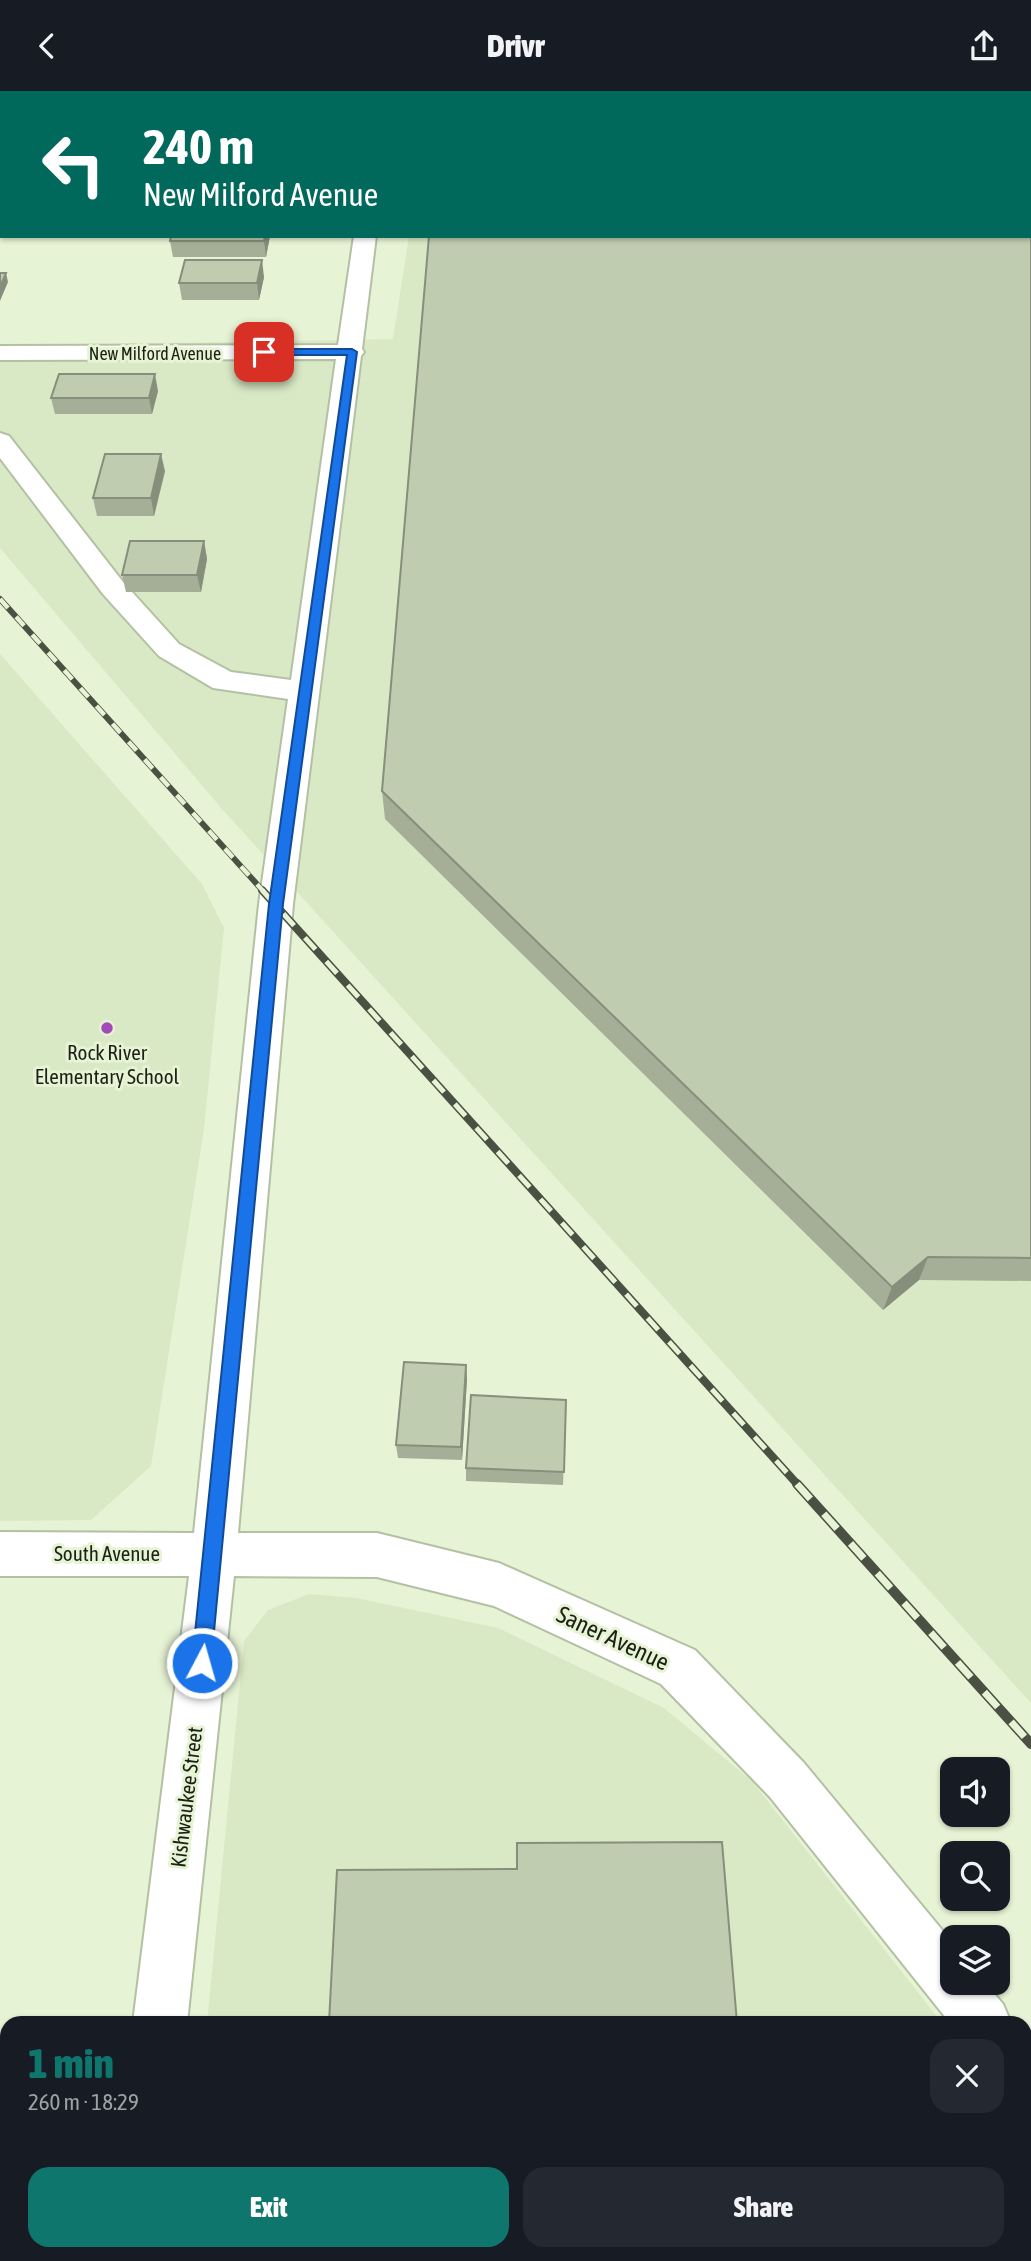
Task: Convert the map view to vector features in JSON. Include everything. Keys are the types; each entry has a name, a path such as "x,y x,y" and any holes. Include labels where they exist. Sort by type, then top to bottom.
{"main road":[{"path":"139,91 170,91"}],"street":[{"name":"Kishwaukee Street","path":"161,2016 214,1553 276,904 352,352 365,238"},
{"name":"New Milford Avenue","path":"0,353 352,352"},
{"path":"0,441 113,588 169,650 224,681 305,692"},
{"name":"South Avenue","path":"0,1554 214,1553"},
{"name":"Saner Avenue","path":"214,1553 377,1555 472,1578 499,1585 678,1667 787,1780 978,2016"}],"shaded area":[{"path":"409,238 1031,238 1031,1703 222,809 0,548 0,346 393,339"},
{"name":"Rock River Elementary School","path":"0,654 202,884 224,928 204,1129 151,1466 91,1520 0,1521"},
{"path":"309,1594 357,1598 498,1628 664,1708 752,1781 937,2016 208,2016 244,1641 268,1610"}],"building":[{"path":"171,238 265,238 264,241 170,241"},
{"path":"429,238 1031,238 1031,1258 928,1257 892,1287 382,791"},
{"path":"185,260 262,260 257,283 179,283"},
{"path":"0,273 6,273 0,287"},
{"path":"59,374 155,374 149,398 51,398"},
{"path":"105,454 161,454 151,498 93,498"},
{"path":"130,541 204,541 197,575 122,575"},
{"path":"404,1362 466,1365 461,1447 396,1445"},
{"path":"471,1395 566,1400 564,1472 466,1468"},
{"path":"722,1842 736,2016 329,2016 337,1870 517,1869 517,1843"}],"railway":[{"path":"0,599 264,892"},
{"path":"262,890 798,1485"},
{"path":"797,1484 1031,1744"}],"place":[{"name":"Rock River Elementary School","path":"107,1028"}],"route":[{"path":"202,1663 276,904 352,352 264,352"}]}
